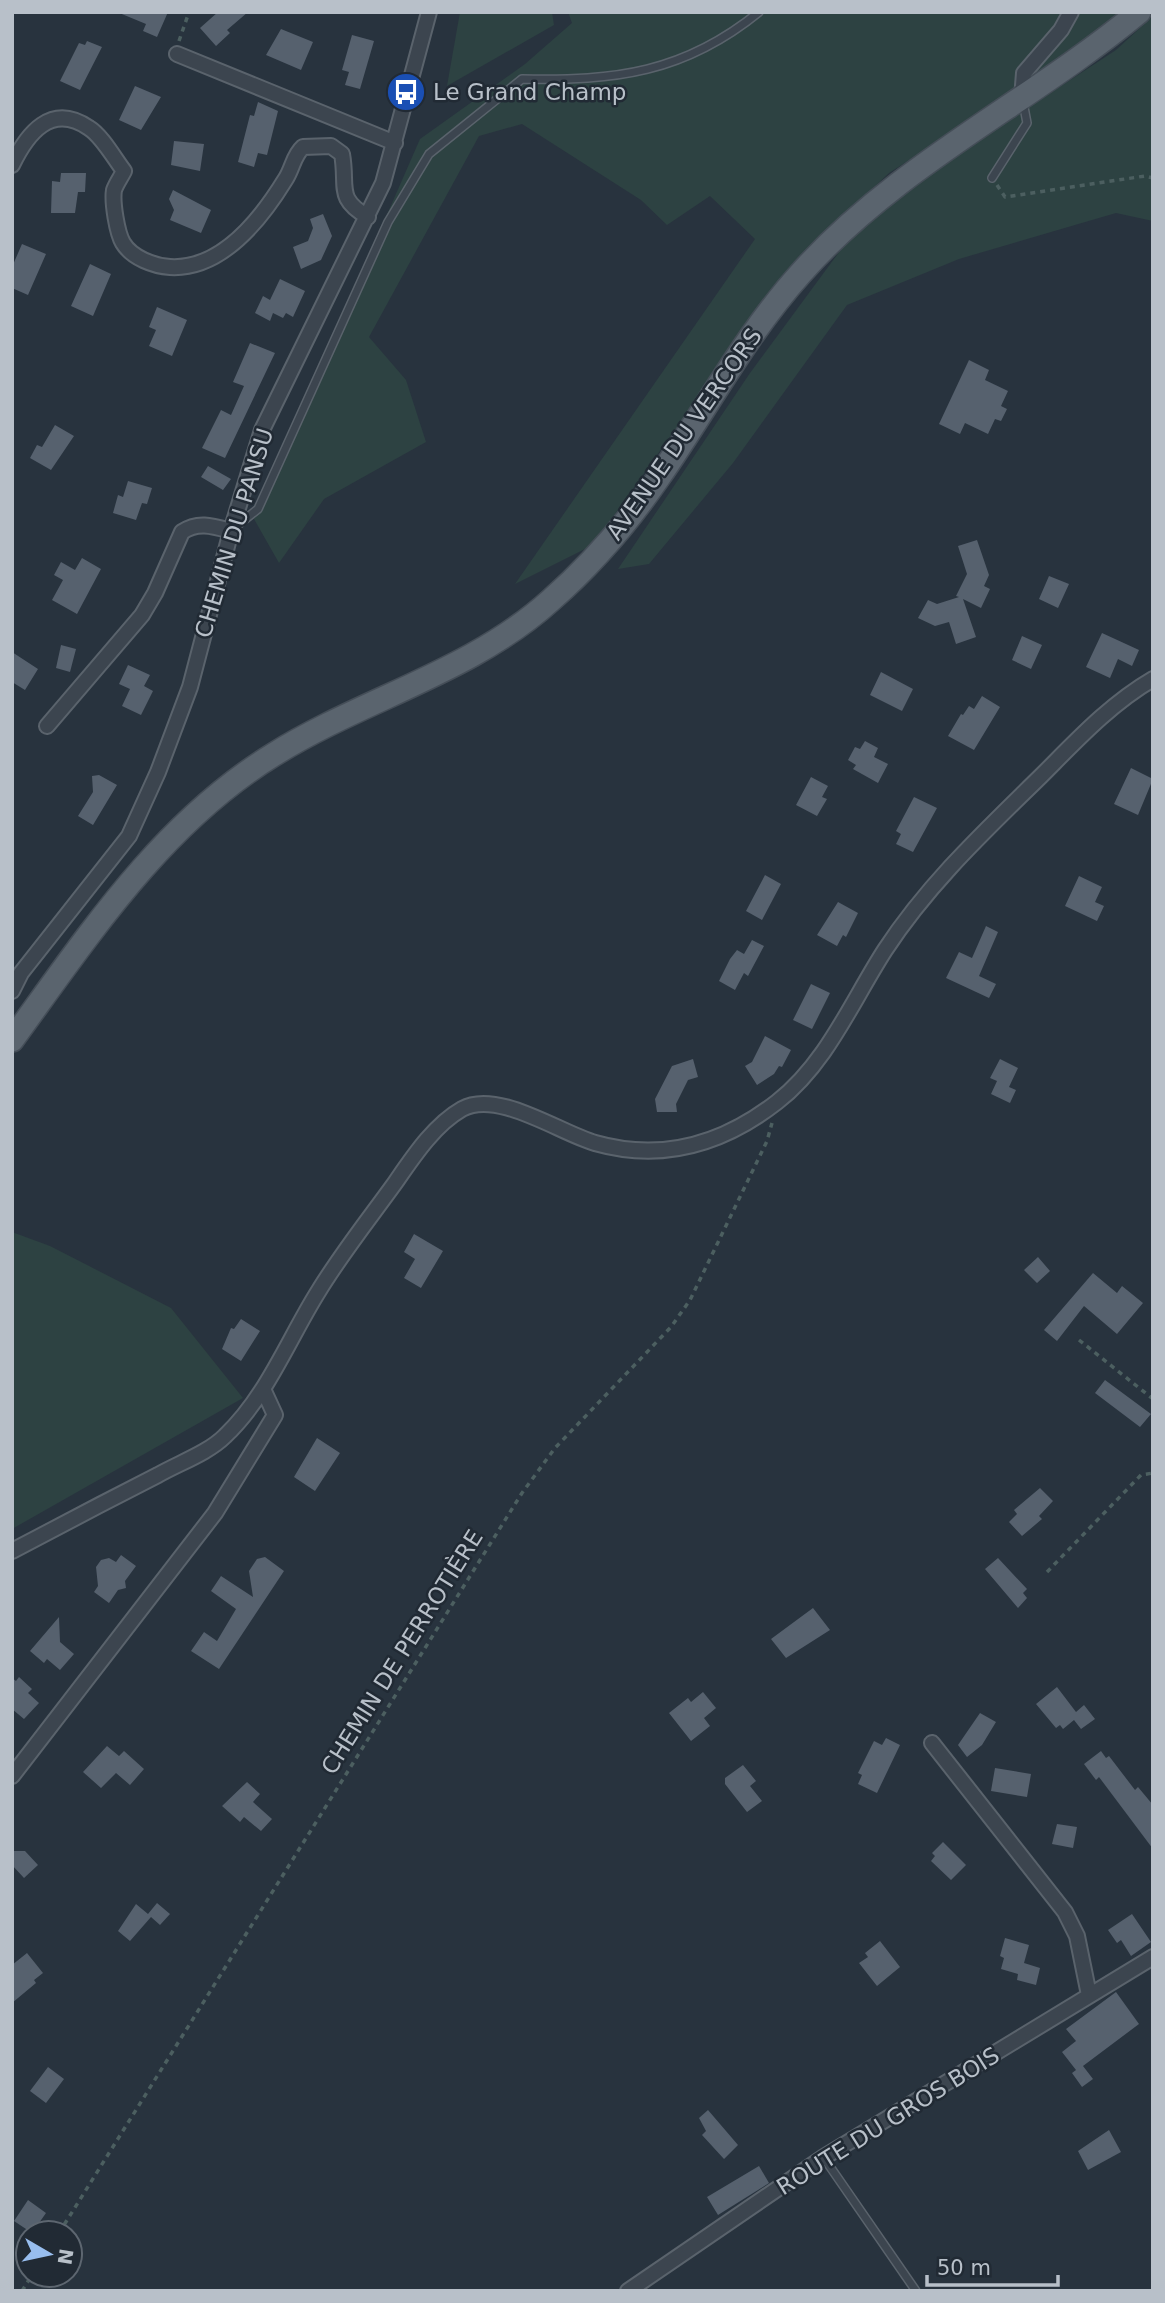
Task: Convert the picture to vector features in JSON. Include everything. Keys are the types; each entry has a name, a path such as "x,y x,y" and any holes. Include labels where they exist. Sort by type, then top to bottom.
{"main road":[{"name":"AVENUE DU VERCORS","path":"12,1040 130,882 186,822 232,781 277,752 418,682 506,633 549,603 611,539 658,479 765,317 836,235 925,163 1090,53 1139,12"}],"street":[{"name":"CHEMIN DU PANSU","path":"12,991 21,972 129,836 159,772 190,687 230,531 262,430 383,183 429,12"},
{"path":"1022,98 1024,73 1061,30 1071,12"},
{"path":"177,54 395,143"},
{"path":"12,165 29,135 47,122 62,119 91,129 124,171 114,191 122,242 147,262 163,267 196,265 227,248 277,193 288,176 295,154 303,146 331,146 342,154 344,196 350,207 368,217"},
{"path":"47,726 142,615 155,593 182,532 203,524 230,531"},
{"path":"12,1550 224,1437 263,1389 319,1290 417,1152 449,1117 468,1105 515,1110 594,1142 633,1150 667,1152 710,1141 737,1129 779,1101 808,1072 832,1039 886,949 936,880 1096,722 1132,691 1153,679"},
{"path":"12,1776 215,1513 275,1415 263,1389"},
{"path":"932,1743 1065,1912 1077,1936 1089,1995"},
{"name":"ROUTE DU GROS BOIS","path":"628,2291 648,2285 824,2157 1153,1956"}],"lane":[{"path":"230,531 258,509 388,222 429,154 522,79 587,80 658,68 729,36 759,12"},
{"path":"992,178 1027,123 1022,98"},
{"path":"824,2157 916,2291"}],"path":[{"path":"177,54 189,12"},
{"path":"992,178 1005,197 1145,176 1153,178"},
{"name":"CHEMIN DE PERROTIÈRE","path":"69,2219 522,1493 555,1448 671,1327 690,1300 767,1141 779,1101"},
{"path":"1079,1340 1153,1399"},
{"path":"1047,1572 1141,1475 1153,1474"}],"green space":[{"path":"460,12 552,12 554,25 447,86"},
{"path":"568,12 1125,12 1059,65 889,173 790,268 593,545 515,584 755,239 710,196 667,225 641,200 522,124 479,136 369,337 406,380 426,442 324,499 279,563 254,519 420,139 525,64 572,23"},
{"path":"1153,16 1153,221 1116,213 959,259 847,305 733,463 649,564 618,569 750,373 856,229 983,137 1116,50"},
{"path":"12,1232 50,1246 171,1308 243,1398 12,1529"}],"building":[{"path":"117,12 168,12 157,37 143,31 146,24"},
{"path":"218,12 248,12 227,30 230,33 216,46 200,28"},
{"path":"281,29 313,42 301,70 266,55"},
{"path":"352,35 374,41 360,89 345,85 349,72 342,70"},
{"path":"87,41 102,47 80,90 60,81 79,43 85,45"},
{"path":"135,86 161,97 141,130 119,120"},
{"path":"258,102 278,111 267,155 258,153 254,167 238,162 250,115 254,116"},
{"path":"174,141 204,144 200,171 171,165"},
{"path":"61,173 86,173 85,192 78,192 75,213 51,213 52,181 60,182"},
{"path":"173,190 211,210 201,233 170,220 174,210 169,199"},
{"path":"323,214 332,236 321,260 301,269 293,247 308,241 313,228 310,219"},
{"path":"22,244 46,254 28,295 12,288 12,267"},
{"path":"90,264 111,274 93,316 71,306"},
{"path":"280,279 305,291 293,317 286,313 283,318 273,313 270,321 255,313 263,296 270,300"},
{"path":"157,307 187,320 172,356 149,346 156,330 149,327"},
{"path":"250,343 275,353 225,458 202,448 221,410 231,415 244,386 233,382"},
{"path":"969,360 989,370 985,380 1008,391 1001,406 1007,409 1001,421 995,419 988,434 965,423 960,434 939,424"},
{"path":"55,425 74,436 51,470 30,458 37,445 42,447"},
{"path":"208,466 231,479 223,490 201,477"},
{"path":"128,481 152,488 147,504 142,503 136,520 113,513 118,495 123,497"},
{"path":"977,540 989,575 984,586 990,589 981,608 963,599 976,637 956,644 949,622 935,626 918,618 928,600 937,604 959,597 956,596 967,574 958,546"},
{"path":"82,558 101,569 77,614 52,600 63,580 54,575 61,562 75,570"},
{"path":"1049,576 1069,584 1058,608 1039,599"},
{"path":"1102,633 1139,650 1132,666 1118,659 1110,678 1086,667"},
{"path":"1022,636 1042,645 1031,669 1012,660"},
{"path":"61,645 76,649 70,672 56,668"},
{"path":"12,652 38,669 25,690 12,682"},
{"path":"128,665 150,675 144,686 153,691 141,715 122,706 130,689 119,684"},
{"path":"881,672 913,689 902,711 870,695"},
{"path":"982,696 1000,707 974,750 948,736 961,714 963,715 969,706 974,709"},
{"path":"865,741 878,748 874,757 888,764 878,783 853,769 856,765 848,760 855,747 860,749"},
{"path":"1131,768 1153,779 1138,815 1114,804"},
{"path":"99,775 117,785 93,825 78,816 93,792 92,776"},
{"path":"811,777 828,786 822,797 827,799 817,816 796,805"},
{"path":"914,797 937,808 913,852 896,844 901,834 896,831"},
{"path":"765,875 781,884 762,920 746,911"},
{"path":"1079,876 1102,887 1095,902 1104,906 1097,921 1065,906"},
{"path":"838,902 858,913 846,937 843,935 837,946 817,935"},
{"path":"986,926 998,932 979,976 996,984 989,998 946,978 959,952 972,958"},
{"path":"752,940 764,946 748,976 744,973 735,990 719,981 737,950 744,954"},
{"path":"811,984 830,993 812,1029 793,1020"},
{"path":"765,1036 791,1050 782,1067 779,1066 774,1074 757,1085 745,1066 752,1062"},
{"path":"693,1059 698,1077 688,1080 676,1104 677,1112 657,1112 655,1099 672,1066"},
{"path":"1000,1059 1018,1068 1009,1087 1016,1090 1010,1103 991,1094 997,1081 990,1078"},
{"path":"414,1234 443,1251 421,1288 404,1278 415,1259 404,1252"},
{"path":"1038,1257 1050,1271 1037,1283 1024,1270"},
{"path":"1093,1273 1117,1293 1122,1286 1143,1303 1117,1334 1084,1306 1057,1341 1044,1330"},
{"path":"241,1319 260,1331 241,1361 222,1349 231,1328 234,1329"},
{"path":"1105,1380 1151,1414 1140,1427 1095,1393"},
{"path":"317,1438 340,1453 315,1491 294,1477"},
{"path":"1040,1488 1053,1501 1039,1516 1042,1519 1022,1536 1009,1522 1017,1514 1014,1510"},
{"path":"121,1555 136,1566 125,1581 126,1588 118,1590 109,1603 94,1592 98,1586 96,1567 101,1560 109,1558 116,1562"},
{"path":"265,1557 284,1571 219,1669 191,1651 204,1632 217,1641 236,1609 211,1591 221,1576 253,1597 249,1571 257,1559"},
{"path":"998,1558 1027,1589 1023,1593 1027,1598 1018,1608 985,1569"},
{"path":"813,1608 830,1630 786,1658 771,1639"},
{"path":"59,1617 60,1642 74,1654 60,1670 47,1659 44,1663 30,1651"},
{"path":"19,1677 32,1689 28,1693 39,1703 24,1719 12,1709 12,1678 16,1681"},
{"path":"1057,1687 1076,1712 1084,1705 1095,1719 1081,1729 1074,1720 1063,1729 1060,1725 1056,1728 1036,1704"},
{"path":"703,1692 716,1708 704,1718 710,1726 691,1741 669,1713 688,1698 691,1702"},
{"path":"980,1713 996,1722 982,1745 967,1757 958,1745"},
{"path":"886,1738 900,1745 877,1793 858,1784 862,1775 858,1773 874,1741 882,1745"},
{"path":"107,1746 119,1756 124,1751 144,1769 130,1785 116,1773 101,1788 83,1772"},
{"path":"1101,1751 1106,1758 1109,1756 1135,1790 1138,1787 1153,1805 1153,1849 1099,1777 1096,1780 1084,1764"},
{"path":"743,1765 756,1781 750,1786 762,1801 747,1812 725,1784 725,1778"},
{"path":"995,1768 1031,1774 1027,1797 991,1791"},
{"path":"247,1782 260,1794 253,1802 272,1819 261,1831 244,1817 240,1822 222,1806"},
{"path":"1057,1824 1077,1827 1073,1848 1052,1844"},
{"path":"943,1842 966,1865 951,1880 931,1861 935,1856 932,1853"},
{"path":"12,1851 25,1851 38,1865 24,1878 12,1865"},
{"path":"157,1903 170,1914 160,1925 151,1917 130,1941 118,1931 136,1904 148,1914"},
{"path":"1132,1914 1151,1942 1131,1956 1121,1940 1117,1943 1108,1930"},
{"path":"1005,1938 1029,1945 1024,1963 1040,1968 1036,1985 1017,1980 1018,1974 1001,1969 1004,1958 1000,1956"},
{"path":"880,1941 900,1967 877,1986 859,1963 868,1957 865,1953"},
{"path":"27,1953 43,1973 34,1980 36,1983 12,2003 12,1965"},
{"path":"1116,1992 1139,2024 1083,2066 1093,2079 1082,2087 1072,2073 1076,2070 1062,2052 1076,2041 1066,2029"},
{"path":"48,2067 64,2079 46,2103 30,2091"},
{"path":"708,2110 738,2145 724,2159 702,2135 706,2131 699,2118"},
{"path":"1109,2130 1121,2152 1088,2170 1078,2151"},
{"path":"759,2166 769,2183 718,2215 707,2197"},
{"path":"28,2200 46,2213 42,2219 15,2219"}],"place":[{"name":"Le Grand Champ","path":"406,92"}]}
